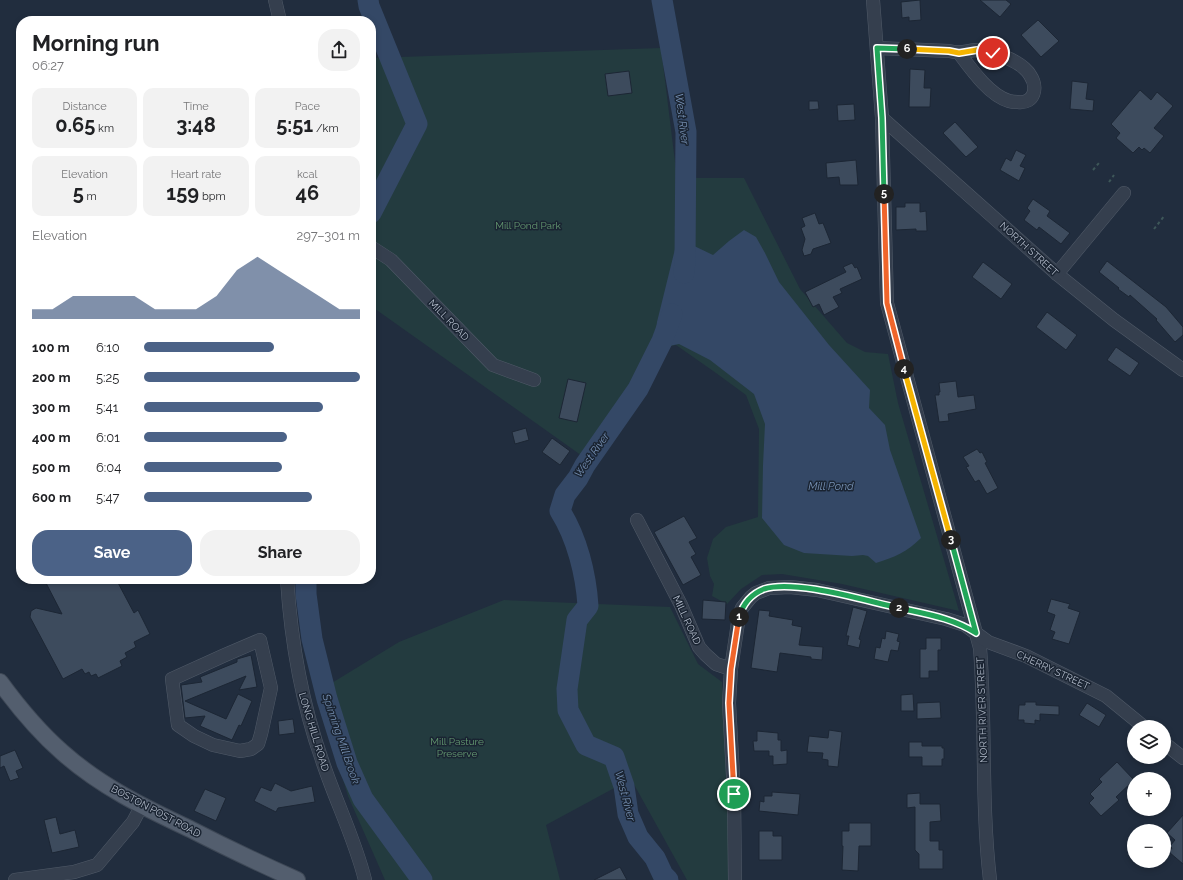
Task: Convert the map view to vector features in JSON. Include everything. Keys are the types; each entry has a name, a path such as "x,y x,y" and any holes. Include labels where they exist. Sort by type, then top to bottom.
{"main road":[{"name":"BOSTON POST ROAD","path":"0,682 30,722 64,753 103,783 142,805 211,840 297,880"}],"street":[{"path":"275,0 279,16"},
{"name":"NORTH RIVER STREET","path":"873,0 882,118 887,303 980,648 982,679 984,808 990,880"},
{"path":"877,48 949,51 959,53 977,50 993,53 1017,62 1030,74 1035,85 1034,95 1030,100 1023,103 1009,102 993,92 973,72 959,53"},
{"name":"NORTH STREET","path":"882,118 1057,274 1114,320 1183,370"},
{"path":"1057,274 1124,193"},
{"name":"MILL ROAD","path":"376,250 391,260 493,365 534,380"},
{"name":"MILL ROAD","path":"637,520 681,605 699,646 716,664 731,669"},
{"name":"LONG HILL ROAD","path":"288,584 295,657 307,712 322,761 352,837 365,880"},
{"name":"CHERRY STREET","path":"731,669 739,616 742,608 751,597 768,588 790,587 817,590 946,619 964,625 988,642 1026,656 1106,696 1135,720"},
{"path":"260,640 269,677 270,688 261,734 258,744 251,749 240,751 213,745 194,736 178,725 172,679 260,640"},
{"path":"731,669 729,703 734,794 735,880"},
{"path":"1171,749 1183,758"},
{"path":"15,880 74,872 97,865 133,822 142,805"}],"path":[{"path":"1093,170 1099,163"},
{"path":"1109,182 1114,175"},
{"path":"1154,229 1165,215"}],"green space":[{"name":"Mill Pond Park","path":"661,48 677,178 744,178 800,289 847,343 865,352 888,354 898,403 959,611 842,584 782,574 762,575 741,589 727,604 712,596 714,584 710,576 707,558 713,539 726,527 758,517 759,429 746,395 676,345 661,348 645,383 592,463 376,310 376,58"},
{"name":"Mill Pasture Preserve","path":"504,600 670,607 698,664 722,682 731,830 731,880 687,880 631,779 546,825 560,880 385,880 348,796 317,692 399,642"}],"water":[{"name":"Mill Pond","path":"744,230 756,237 779,282 829,345 870,390 869,408 885,425 890,450 921,538 911,547 895,556 876,563 868,556 863,555 852,556 804,553 784,545 762,518 765,424 754,394 710,360 679,344 669,346 655,337 657,322 676,245 690,244 713,255"}],"building":[{"path":"920,0 921,20 909,21 909,17 902,18 901,2"},
{"path":"980,0 1006,0 1011,4 1000,17"},
{"path":"1038,20 1059,41 1041,57 1021,35"},
{"path":"910,69 925,70 924,88 931,88 930,107 909,107"},
{"path":"629,71 632,93 608,96 605,74"},
{"path":"1072,81 1088,83 1086,99 1094,100 1093,111 1070,109"},
{"path":"1140,90 1151,100 1157,92 1173,106 1154,128 1164,136 1150,153 1144,148 1142,150 1139,147 1133,153 1116,138 1120,133 1111,124"},
{"path":"809,101 818,101 819,109 809,110"},
{"path":"854,104 855,120 838,121 837,105"},
{"path":"955,122 978,147 966,157 943,133"},
{"path":"1016,150 1026,155 1020,166 1025,168 1019,181 1000,170 1006,158 1011,161"},
{"path":"856,160 858,185 840,185 839,177 827,178 826,163"},
{"path":"1033,199 1050,211 1047,216 1070,233 1061,244 1039,227 1037,230 1024,220 1030,211 1027,208"},
{"path":"905,203 920,203 920,212 926,211 927,231 916,231 916,229 896,230 896,207 905,207"},
{"path":"815,213 819,224 823,223 831,243 813,249 811,254 804,256 802,250 805,239 801,228 805,226 802,218"},
{"path":"1107,261 1166,307 1183,327 1183,335 1175,342 1156,320 1157,319 1130,295 1129,297 1118,289 1119,288 1099,272"},
{"path":"983,262 1012,284 1001,299 972,277"},
{"path":"852,263 855,268 857,267 862,279 840,289 842,293 833,297 839,307 824,315 819,304 813,307 805,292 846,272 843,267"},
{"path":"1047,312 1077,335 1066,350 1036,327"},
{"path":"1116,347 1139,363 1130,376 1107,360"},
{"path":"568,379 586,383 577,422 559,418"},
{"path":"956,381 958,397 974,395 976,409 948,414 949,421 939,422 935,395 939,395 940,392 939,383"},
{"path":"526,428 529,440 515,444 512,432"},
{"path":"552,438 570,451 560,465 542,452"},
{"path":"977,449 980,453 982,452 987,462 985,463 998,488 987,494 979,480 975,482 966,467 969,466 963,457"},
{"path":"684,516 697,538 689,542 696,554 691,557 701,575 683,585 654,532"},
{"path":"47,584 119,584 134,613 138,610 150,634 134,642 136,647 125,653 127,657 120,661 122,666 98,678 96,674 91,676 89,672 85,674 82,669 63,679 30,617 31,611 36,608 62,614"},
{"path":"1051,599 1070,604 1068,608 1080,612 1069,644 1052,639 1055,632 1050,630 1055,615 1047,612"},
{"path":"703,600 726,602 725,620 702,619"},
{"path":"853,607 867,611 859,639 861,640 859,648 847,645 849,636 846,636"},
{"path":"759,610 770,611 769,616 793,620 792,625 802,627 799,645 823,647 822,660 780,653 777,672 751,668"},
{"path":"886,631 899,634 897,641 900,642 898,651 891,650 888,662 874,659 876,647 880,648 882,638 885,639"},
{"path":"926,638 941,638 941,650 938,650 938,671 929,671 929,678 920,678 920,649 926,649"},
{"path":"251,655 257,687 239,690 246,676 185,701 226,719 238,694 252,701 241,726 239,725 232,740 200,726 205,716 185,718 181,685 202,682 200,677 237,662 237,659"},
{"path":"913,694 914,711 901,711 901,695"},
{"path":"940,702 941,718 917,719 917,703"},
{"path":"1025,702 1036,702 1036,705 1059,706 1059,715 1040,714 1040,721 1035,720 1035,724 1024,723 1024,720 1018,720 1019,705 1025,705"},
{"path":"1087,703 1106,715 1099,727 1079,715"},
{"path":"293,719 295,733 279,735 278,721"},
{"path":"829,730 842,732 838,767 828,766 828,760 822,759 823,753 807,752 809,736 828,738"},
{"path":"757,731 778,733 778,740 781,740 781,751 787,750 787,764 773,765 773,756 769,756 769,751 754,751 753,741 757,741"},
{"path":"909,742 922,742 922,746 942,746 942,748 944,748 944,759 942,759 942,766 922,766 922,757 909,757"},
{"path":"15,750 23,768 16,771 19,778 10,781 4,766 0,768 0,756"},
{"path":"1117,762 1127,773 1127,787 1116,797 1119,800 1101,816 1089,803 1094,798 1090,794 1102,782 1099,779"},
{"path":"275,783 291,791 312,786 315,802 278,808 276,812 254,801 261,787 271,791"},
{"path":"205,789 226,798 216,821 194,811"},
{"path":"772,792 800,794 798,815 759,811 760,801 764,802 764,796 772,796"},
{"path":"920,793 920,804 940,804 941,821 930,822 930,841 939,841 939,850 943,850 943,869 919,869 919,854 915,850 915,807 907,808 907,794"},
{"path":"1183,815 1183,864 1171,854 1171,845 1175,840 1171,836 1171,828"},
{"path":"56,817 60,834 75,830 79,847 52,853 44,820"},
{"path":"849,823 871,823 871,846 859,846 858,871 842,870 842,831 849,831"},
{"path":"759,831 773,831 773,836 782,836 782,860 759,860"},
{"path":"620,867 627,880 594,880"}],"waterway":[{"path":"368,0 373,16"},
{"name":"West River","path":"662,0 686,132 684,273"},
{"path":"376,23 417,124 376,203"},
{"name":"West River","path":"668,880 663,875 655,858 638,837 628,814 624,786 614,757 586,745 568,710 567,689 577,620 588,606 580,557 576,544 560,511 565,495 638,389 662,341 672,314"},
{"name":"Spinning Mill Brook","path":"306,584 312,639 327,699 347,763 363,799 422,880"}],"route":[{"path":"734,794 729,703 731,669 739,616 745,603 756,593 768,588 777,587 817,590 946,619 964,625 976,633 887,303 882,118 877,48 949,51 959,53 977,50 993,53"}]}
